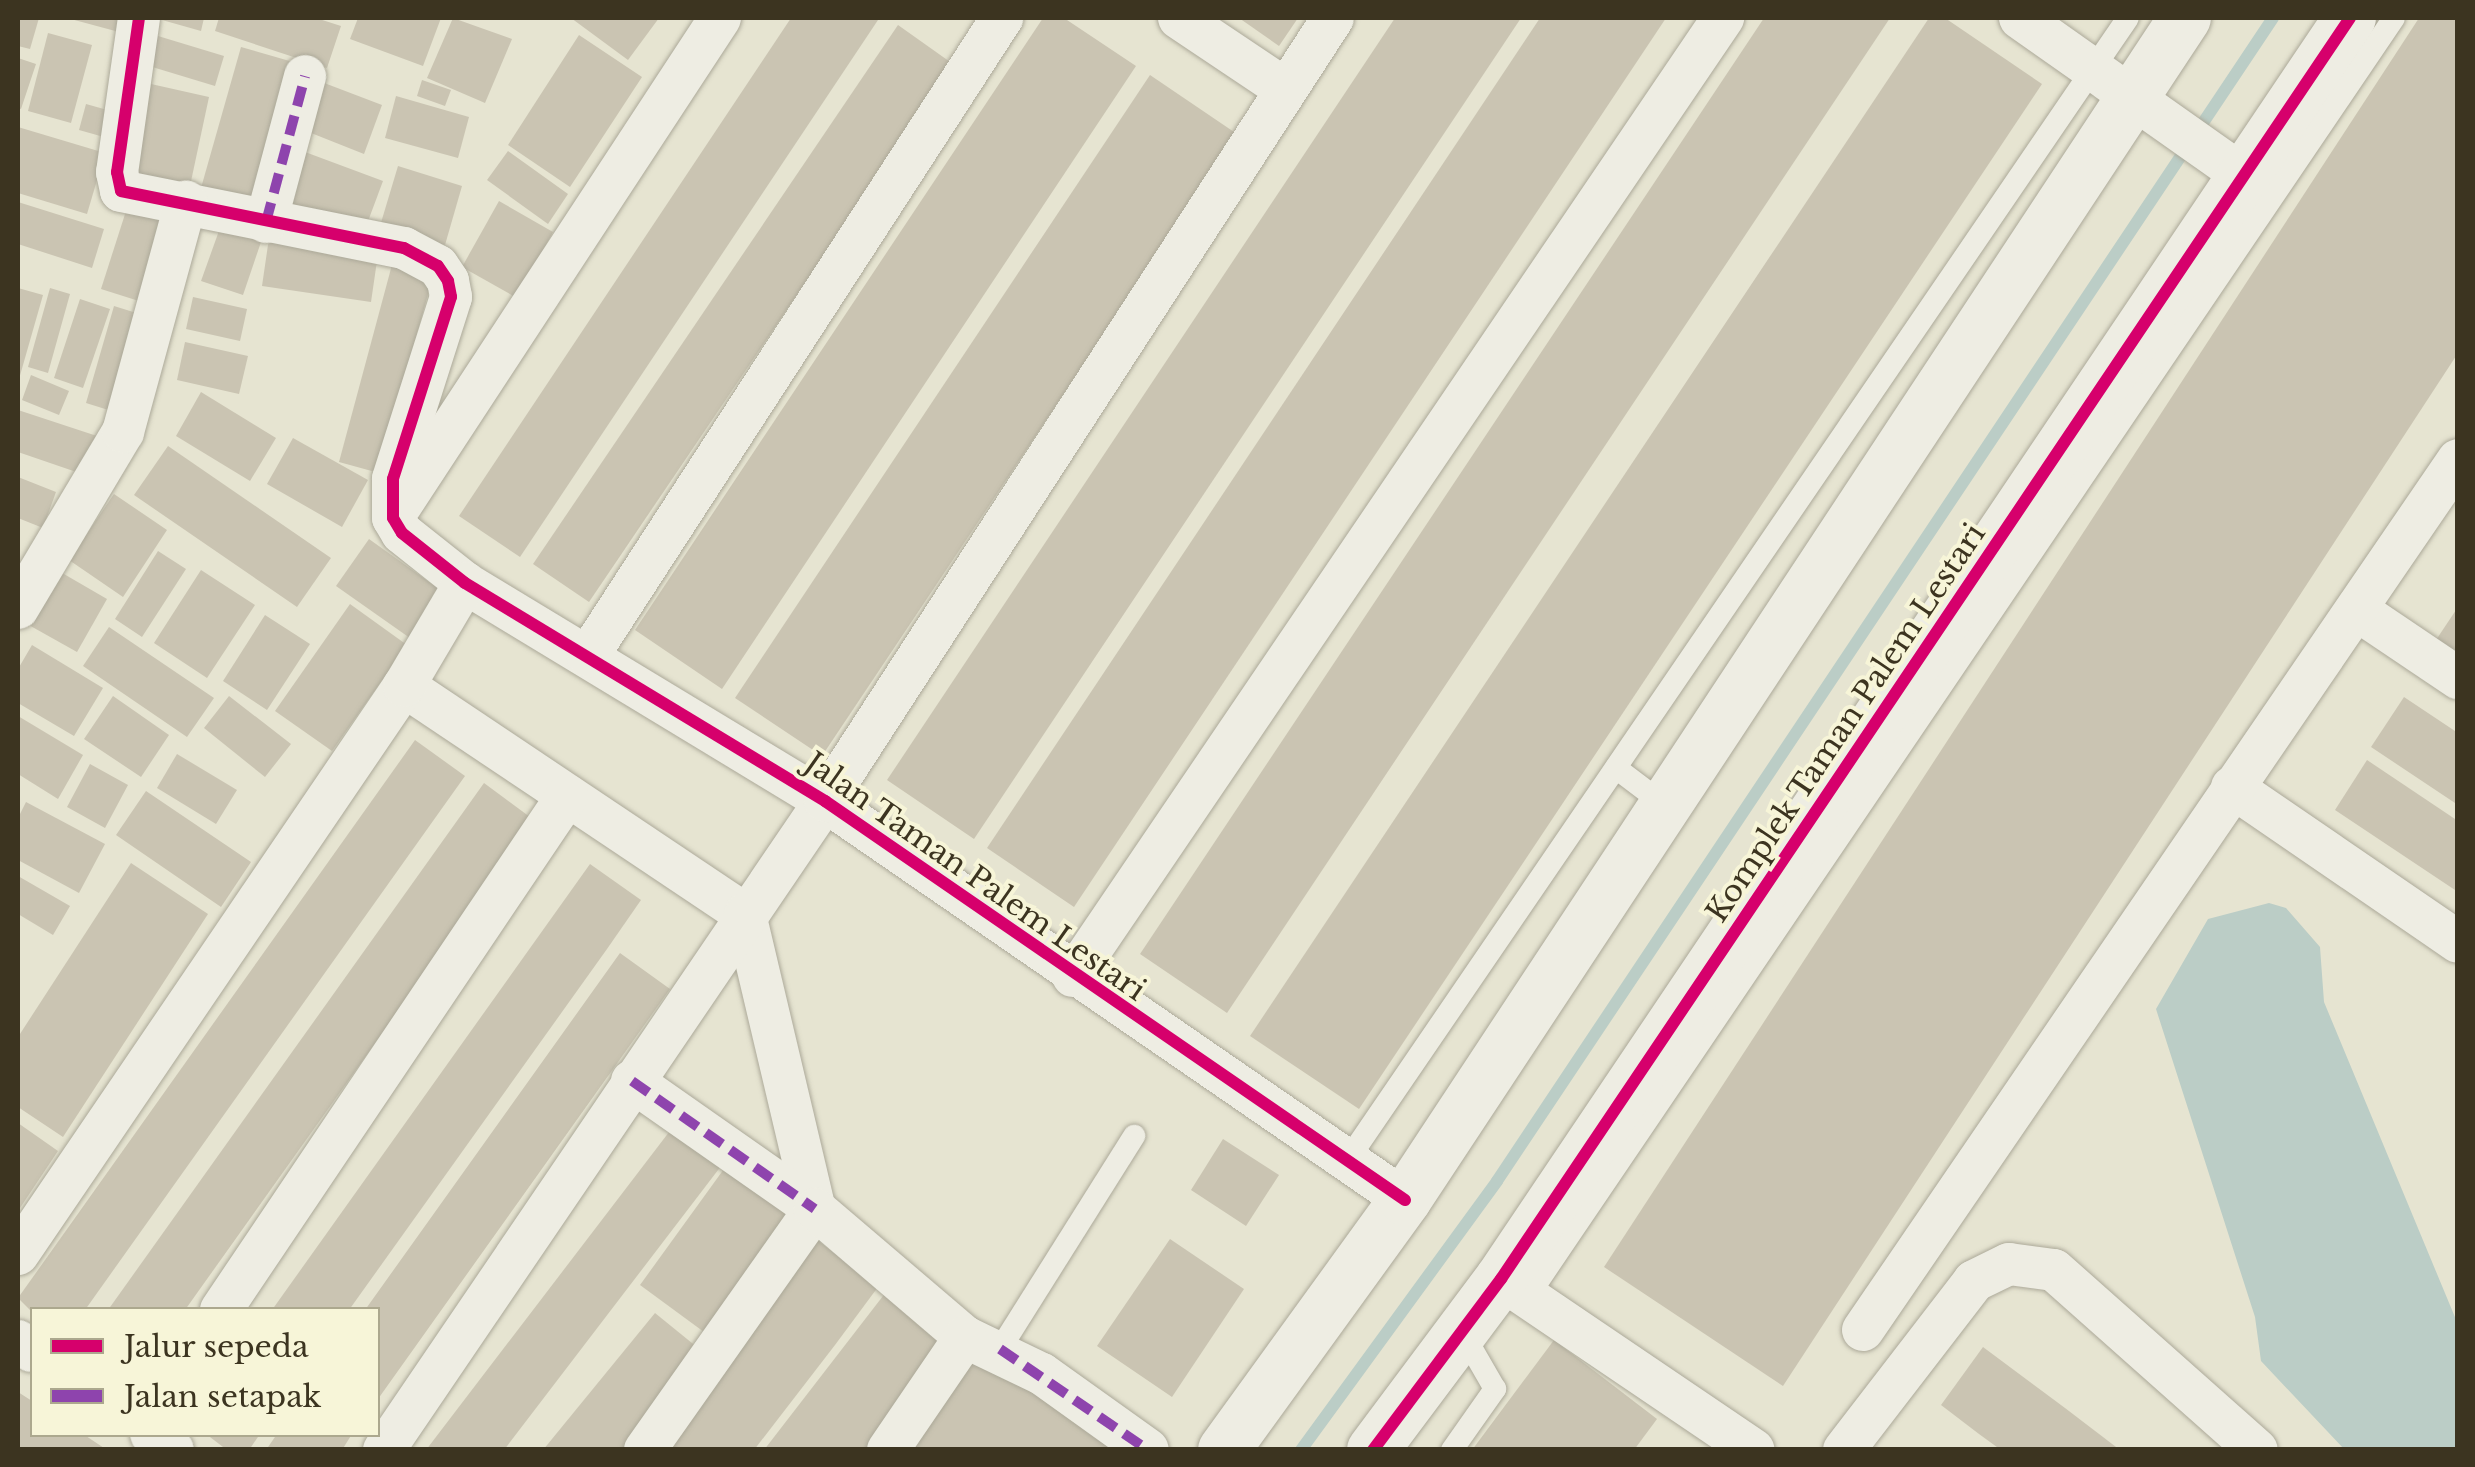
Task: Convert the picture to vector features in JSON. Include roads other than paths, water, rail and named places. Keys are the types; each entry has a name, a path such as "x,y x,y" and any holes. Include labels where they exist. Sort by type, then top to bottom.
{"street":[{"path":"139,18 118,184 128,194 186,201 266,222 404,248 438,266 448,281 450,297 393,479 394,518"},
{"path":"394,518 720,18"},
{"path":"588,656 1002,18"},
{"path":"1179,18 1285,90"},
{"path":"384,1450 825,801 1333,18"},
{"path":"1072,976 1723,18"},
{"path":"2020,18 2247,179"},
{"path":"1224,1450 1405,1200 2131,94 2185,18"},
{"name":"Komplek Taman Palem Lestari","path":"1373,1450 1461,1330 1513,1289 1706,1004 2350,18"},
{"path":"266,222 305,76"},
{"path":"18,608 33,551 123,432 186,201"},
{"path":"1864,1330 2458,460"},
{"name":"Jalan Taman Palem Lestari","path":"394,518 402,533 466,583 825,801 1072,976 1405,1200"},
{"path":"18,1254 404,686 466,583"},
{"path":"2357,610 2458,678"},
{"path":"404,686 745,914 815,1209 645,1450"},
{"path":"2232,787 2458,942"},
{"path":"223,1307 566,796"},
{"path":"632,1081 815,1209 982,1343 1148,1450"},
{"path":"1844,1450 1974,1282 2009,1264 2054,1270 2257,1450"},
{"path":"1513,1289 1754,1450"},
{"path":"888,1450 982,1343"}],"lane":[{"path":"1347,1161 1864,405 2131,94 2128,18"},
{"path":"2247,179 2394,18"},
{"path":"1864,405 1910,436"},
{"path":"1616,768 1666,806"},
{"path":"982,1343 1134,1136"},
{"path":"1452,1450 1494,1389 1461,1330"}],"waterway":[{"path":"1301,1450 1497,1181 2273,18"}]}
